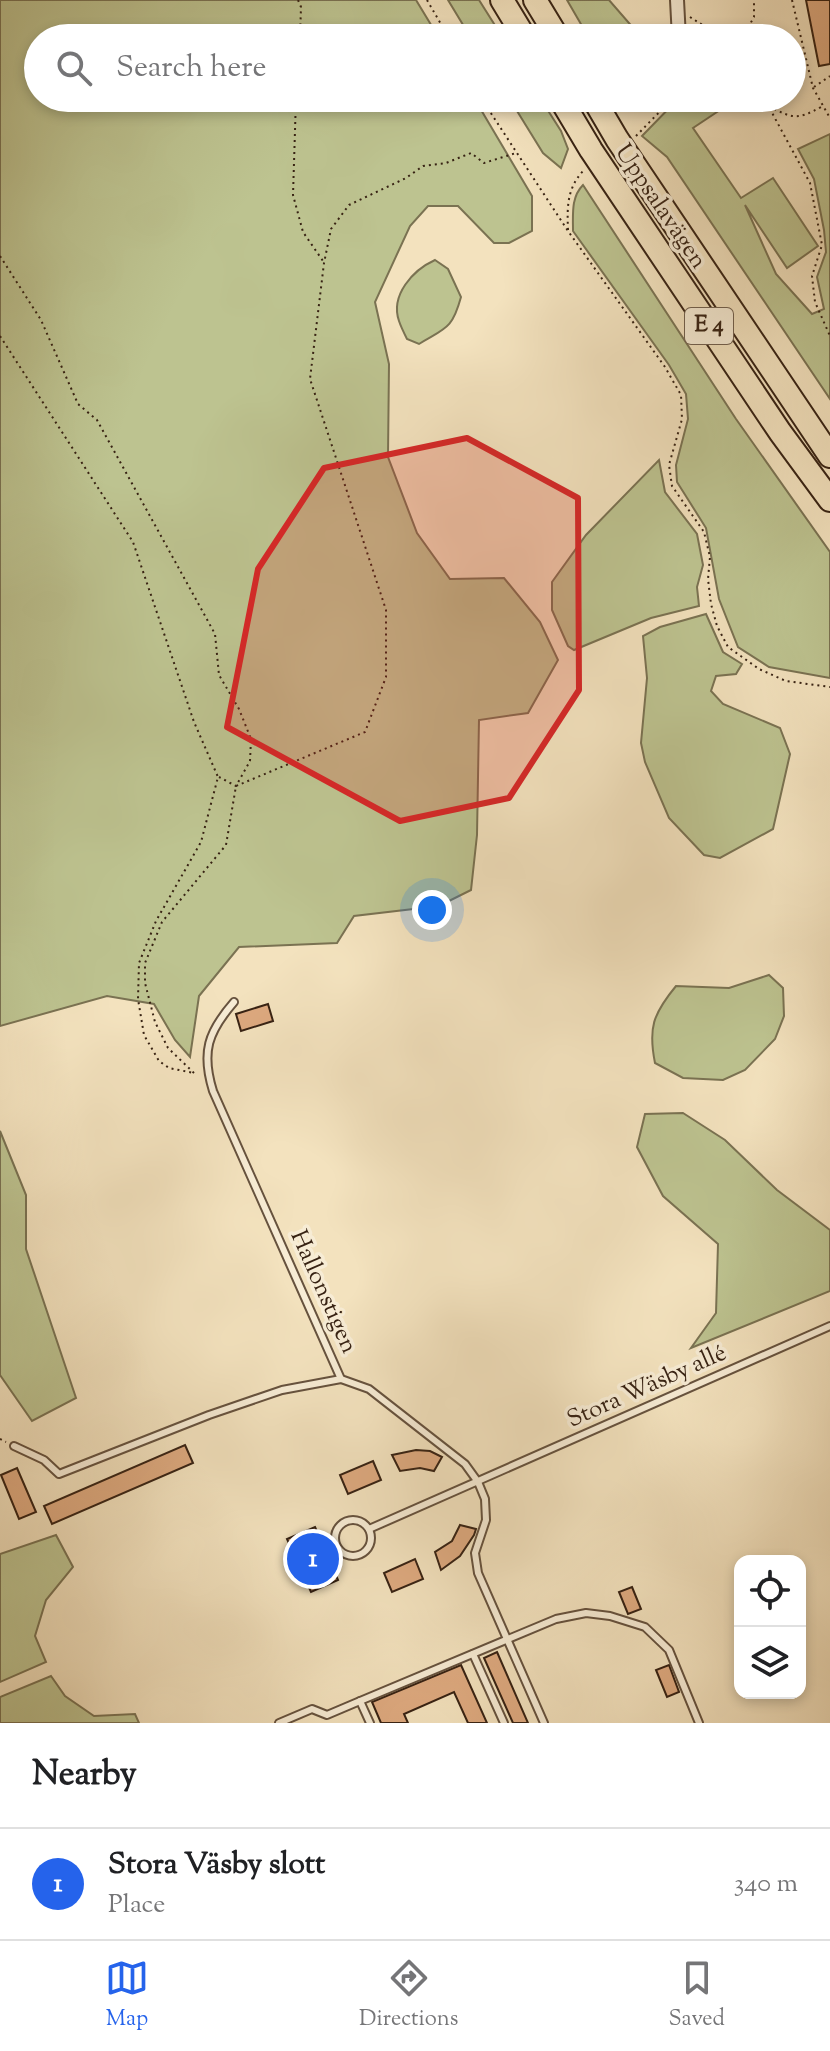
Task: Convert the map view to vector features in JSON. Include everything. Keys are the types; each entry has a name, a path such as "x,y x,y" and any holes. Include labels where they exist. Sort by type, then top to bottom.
{"highway":[{"path":"502,0 517,24"},
{"path":"535,0 550,24"},
{"name":"Uppsalavägen","path":"568,112 729,355 830,500"},
{"name":"Uppsalavägen","path":"602,112 830,456"}],"lane":[{"name":"Hallonstigen","path":"234,1002 214,1025 207,1047 208,1075 341,1379 369,1389 465,1464 478,1482"},
{"name":"Stora Wäsby allé","path":"369,1529 830,1326"},
{"path":"14,1446 44,1460 59,1474 282,1390 341,1379"},
{"path":"478,1482 485,1499 486,1520 475,1553 478,1573 544,1723"},
{"path":"348,1520 360,1521 369,1529 370,1545 359,1555 343,1553 336,1545 336,1533 348,1520"},
{"path":"279,1723 312,1709 327,1715 556,1619 586,1613 610,1616 645,1627 669,1650 699,1723"},
{"path":"473,1654 504,1723"},
{"path":"360,1701 370,1723"}],"path":[{"path":"298,0 300,24"},
{"path":"427,0 441,24"},
{"path":"750,24 754,17 754,0"},
{"path":"792,0 798,24"},
{"path":"678,5 704,24"},
{"path":"806,59 813,88 830,118"},
{"path":"813,88 830,76"},
{"path":"779,112 802,118 822,106"},
{"path":"296,112 293,195 303,232 324,263"},
{"path":"490,112 568,231 665,367 681,395 682,419 669,465 672,486 704,532 710,557 708,579 711,604 717,626 728,647 759,669 786,681 830,687"},
{"path":"635,137 659,112"},
{"path":"771,112 810,183 822,245 812,276 815,302 830,336"},
{"path":"218,777 236,786 365,732 386,677 386,610 310,379 331,229 349,205 406,178 423,166 446,163 471,153 484,163 516,153"},
{"path":"568,231 567,202 573,181 585,168"},
{"path":"821,235 830,236"},
{"path":"0,256 41,320 78,404 97,420 215,634 219,675 239,709 251,739 250,761 236,786 226,845 162,922 145,963 145,983 155,1022 168,1048 194,1073 169,1068 159,1061 144,1035 138,999 139,963 156,921 201,842 218,777 194,722 133,542 0,336"}],"highlighted area":[{"path":"467,438 578,498 579,690 509,798 400,821 227,727 258,569 324,468"}],"green space":[{"path":"0,0 416,0 431,24 24,24 24,112 482,112 532,196 532,231 509,243 494,243 458,206 428,206 410,226 375,302 389,364 388,457 417,533 450,579 504,578 540,622 558,660 528,713 479,720 477,835 471,890 439,906 354,916 337,943 239,947 199,996 190,1057 175,1040 154,1004 107,996 0,1026"},
{"path":"448,0 479,0 494,24 463,24"},
{"path":"567,0 609,0 630,24 581,24"},
{"path":"518,112 549,112 561,131 568,149 561,168 543,153"},
{"path":"665,112 717,112 693,128 741,198 773,178 818,246 787,268 745,205 776,274 812,314 824,309 817,277 826,252 814,179 798,149 830,134 830,399 667,157 642,136"},
{"path":"583,185 736,419 830,552 830,678 769,667 738,647 719,599 706,528 677,482 676,465 688,419 686,394 669,365 573,231 575,200"},
{"path":"435,260 448,269 461,297 451,322 419,344 407,339 399,321 398,302 405,284"},
{"path":"659,460 665,492 697,534 703,565 697,587 699,606 651,618 574,650 568,646 552,610 552,582 586,535"},
{"path":"706,614 723,652 742,664 736,674 716,676 711,691 723,704 780,728 790,754 773,829 720,858 704,855 669,818 645,762 641,743 647,678 643,636 660,627"},
{"path":"769,975 783,988 784,1016 775,1039 745,1070 723,1080 683,1078 655,1063 652,1040 654,1022 676,986 729,988"},
{"path":"683,1113 725,1140 777,1190 830,1230 830,1291 691,1348 716,1313 718,1244 663,1196 637,1147 645,1114"},
{"path":"0,1131 26,1195 26,1249 76,1398 32,1421 0,1375"},
{"path":"56,1535 73,1567 46,1600 35,1636 46,1662 0,1682 0,1554"},
{"path":"51,1676 65,1696 94,1716 135,1714 139,1723 0,1723 0,1697"}],"building":[{"path":"806,0 830,0 830,64 819,66"},
{"path":"268,1004 273,1021 241,1031 236,1014"},
{"path":"185,1445 193,1463 52,1524 44,1506"},
{"path":"416,1450 430,1451 442,1457 434,1471 420,1468 400,1471 392,1455"},
{"path":"373,1461 381,1480 348,1494 340,1475"},
{"path":"17,1468 36,1512 19,1519 1,1475"},
{"path":"460,1525 476,1529 474,1535 460,1556 441,1570 435,1552 452,1541"},
{"path":"315,1527 338,1580 311,1592 287,1539"},
{"path":"415,1559 423,1579 392,1592 384,1573"},
{"path":"632,1587 641,1609 628,1614 619,1592"},
{"path":"497,1652 528,1723 513,1723 484,1658"},
{"path":"461,1665 487,1723 468,1723 454,1692 404,1714 408,1723 381,1723 372,1702"},
{"path":"669,1665 679,1692 667,1697 656,1670"}],"place":[{"name":"Stora Väsby slott","path":"313,1559"}]}
